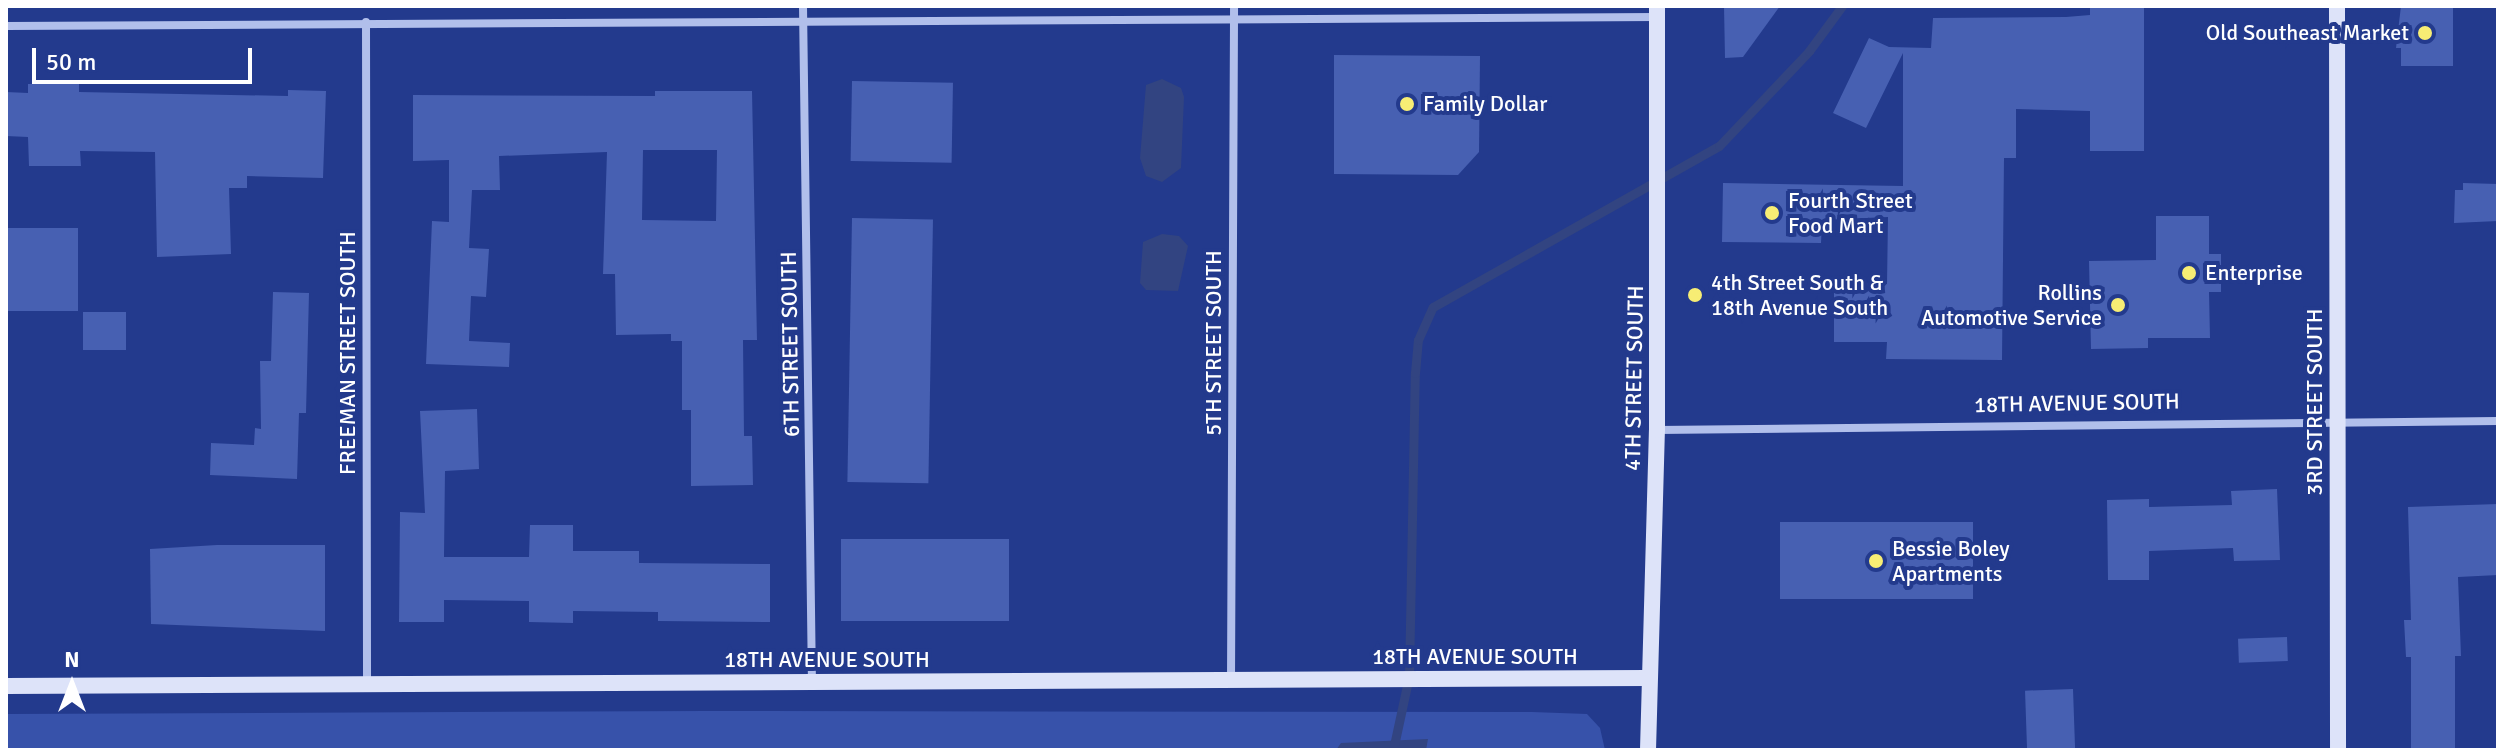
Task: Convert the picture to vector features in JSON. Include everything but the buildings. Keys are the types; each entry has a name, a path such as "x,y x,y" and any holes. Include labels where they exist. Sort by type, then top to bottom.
{"street":[{"name":"6TH STREET SOUTH","path":"803,6 812,682"},
{"name":"5TH STREET SOUTH","path":"1231,680 1234,6"},
{"name":"3RD STREET SOUTH","path":"2337,6 2338,750"},
{"path":"6,26 1234,18 1657,11"},
{"name":"4TH STREET SOUTH","path":"1648,750 1657,430 1657,11"},
{"name":"FREEMAN STREET SOUTH","path":"366,22 367,684"},
{"name":"18TH AVENUE SOUTH","path":"1657,430 2498,421"},
{"name":"18TH AVENUE SOUTH","path":"6,686 1648,678"}],"shaded area":[{"path":"1162,79 1181,88 1184,97 1181,168 1162,182 1146,176 1140,158 1146,85"},
{"path":"1162,234 1179,236 1188,246 1178,291 1146,290 1140,283 1143,242"},
{"path":"706,711 1587,714 1600,728 1605,750 6,750 6,714"},
{"path":"1428,739 1426,750 1336,750 1341,743"}],"waterway":[{"path":"1393,750 1409,676 1415,373 1418,340 1433,307 1719,146 1809,51 1842,6"}],"place":[{"name":"Old Southeast Market","path":"2425,33"},
{"name":"Family Dollar","path":"1407,104"},
{"name":"Fourth Street Food Mart","path":"1772,213"},
{"name":"Enterprise","path":"2189,273"},
{"name":"4th Street South & 18th Avenue South","path":"1695,295"},
{"name":"Rollins Automotive Service","path":"2118,305"},
{"name":"Bessie Boley Apartments","path":"1876,561"}]}
